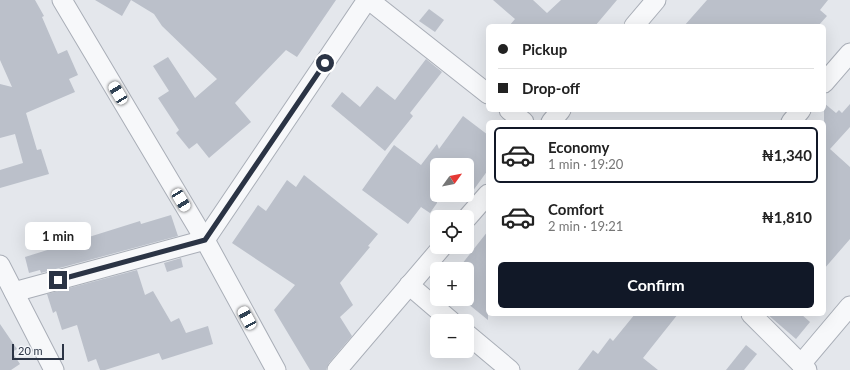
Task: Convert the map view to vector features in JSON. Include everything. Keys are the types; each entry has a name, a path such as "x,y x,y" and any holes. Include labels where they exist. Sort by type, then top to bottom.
{"street":[{"path":"62,0 205,240 276,370"},
{"path":"14,292 205,240 368,0 486,92"},
{"path":"636,24 656,0"},
{"path":"826,81 850,53"},
{"path":"512,112 522,120"},
{"path":"553,120 559,112"},
{"path":"793,120 799,112"},
{"path":"474,210 486,196"},
{"path":"337,370 436,254"},
{"path":"0,265 54,370"},
{"path":"408,285 443,314"},
{"path":"753,316 804,367 850,306"},
{"path":"474,340 510,370"}],"building":[{"path":"0,0 35,0 44,16 42,17 58,54 67,50 78,75 69,79 75,92 26,113 37,150 41,149 49,174 0,188 0,170 23,163 15,134 0,138 0,84 12,87 0,60"},
{"path":"95,0 131,0 122,16"},
{"path":"131,0 336,0 297,57 286,50 235,103 251,122 209,158 197,143 189,149 176,133 179,130 158,98 169,91 153,66 168,57 195,98 217,79 162,26 154,14"},
{"path":"493,0 533,0 547,13 561,0 617,0 597,24 511,24 515,19"},
{"path":"707,0 828,0 820,10 827,16 820,24 686,24"},
{"path":"429,9 444,20 435,32 419,21"},
{"path":"426,59 442,72 410,113 413,116 385,151 331,106 342,92 360,107 377,86 395,100"},
{"path":"850,104 850,127 830,149 850,167 850,239 826,267 826,120 824,120 826,105 836,113 839,110 842,113"},
{"path":"463,116 486,133 486,173 474,189 474,158 430,158 430,202 437,203 432,210 430,210 430,213 421,207 408,224 362,190 394,145 421,165 437,144 439,149"},
{"path":"304,175 378,234 368,246 370,247 340,283 353,305 340,317 352,336 329,363 326,370 310,370 274,310 295,285 232,243 258,205 266,211 287,180 296,187"},
{"path":"171,215 178,236 41,273 40,270 29,273 25,257 140,221 141,224"},
{"path":"486,234 486,316 488,316 488,320 471,306 474,306 474,262 464,262 470,254 474,254 474,249"},
{"path":"181,258 183,267 167,272 164,263"},
{"path":"137,270 145,295 153,291 171,322 179,318 186,333 208,326 213,344 162,360 159,353 105,370 100,370 96,359 88,362 77,325 62,330 56,311 53,313 47,294"},
{"path":"633,316 676,316 643,358 658,370 578,370 593,350 598,354 610,338 613,341"},
{"path":"769,316 803,316 810,322 796,339"},
{"path":"0,324 17,349 12,352 20,364 11,370 0,370"},
{"path":"746,345 757,354 744,370 726,370"}],"route":[{"path":"58,280 205,240 325,63"}]}
